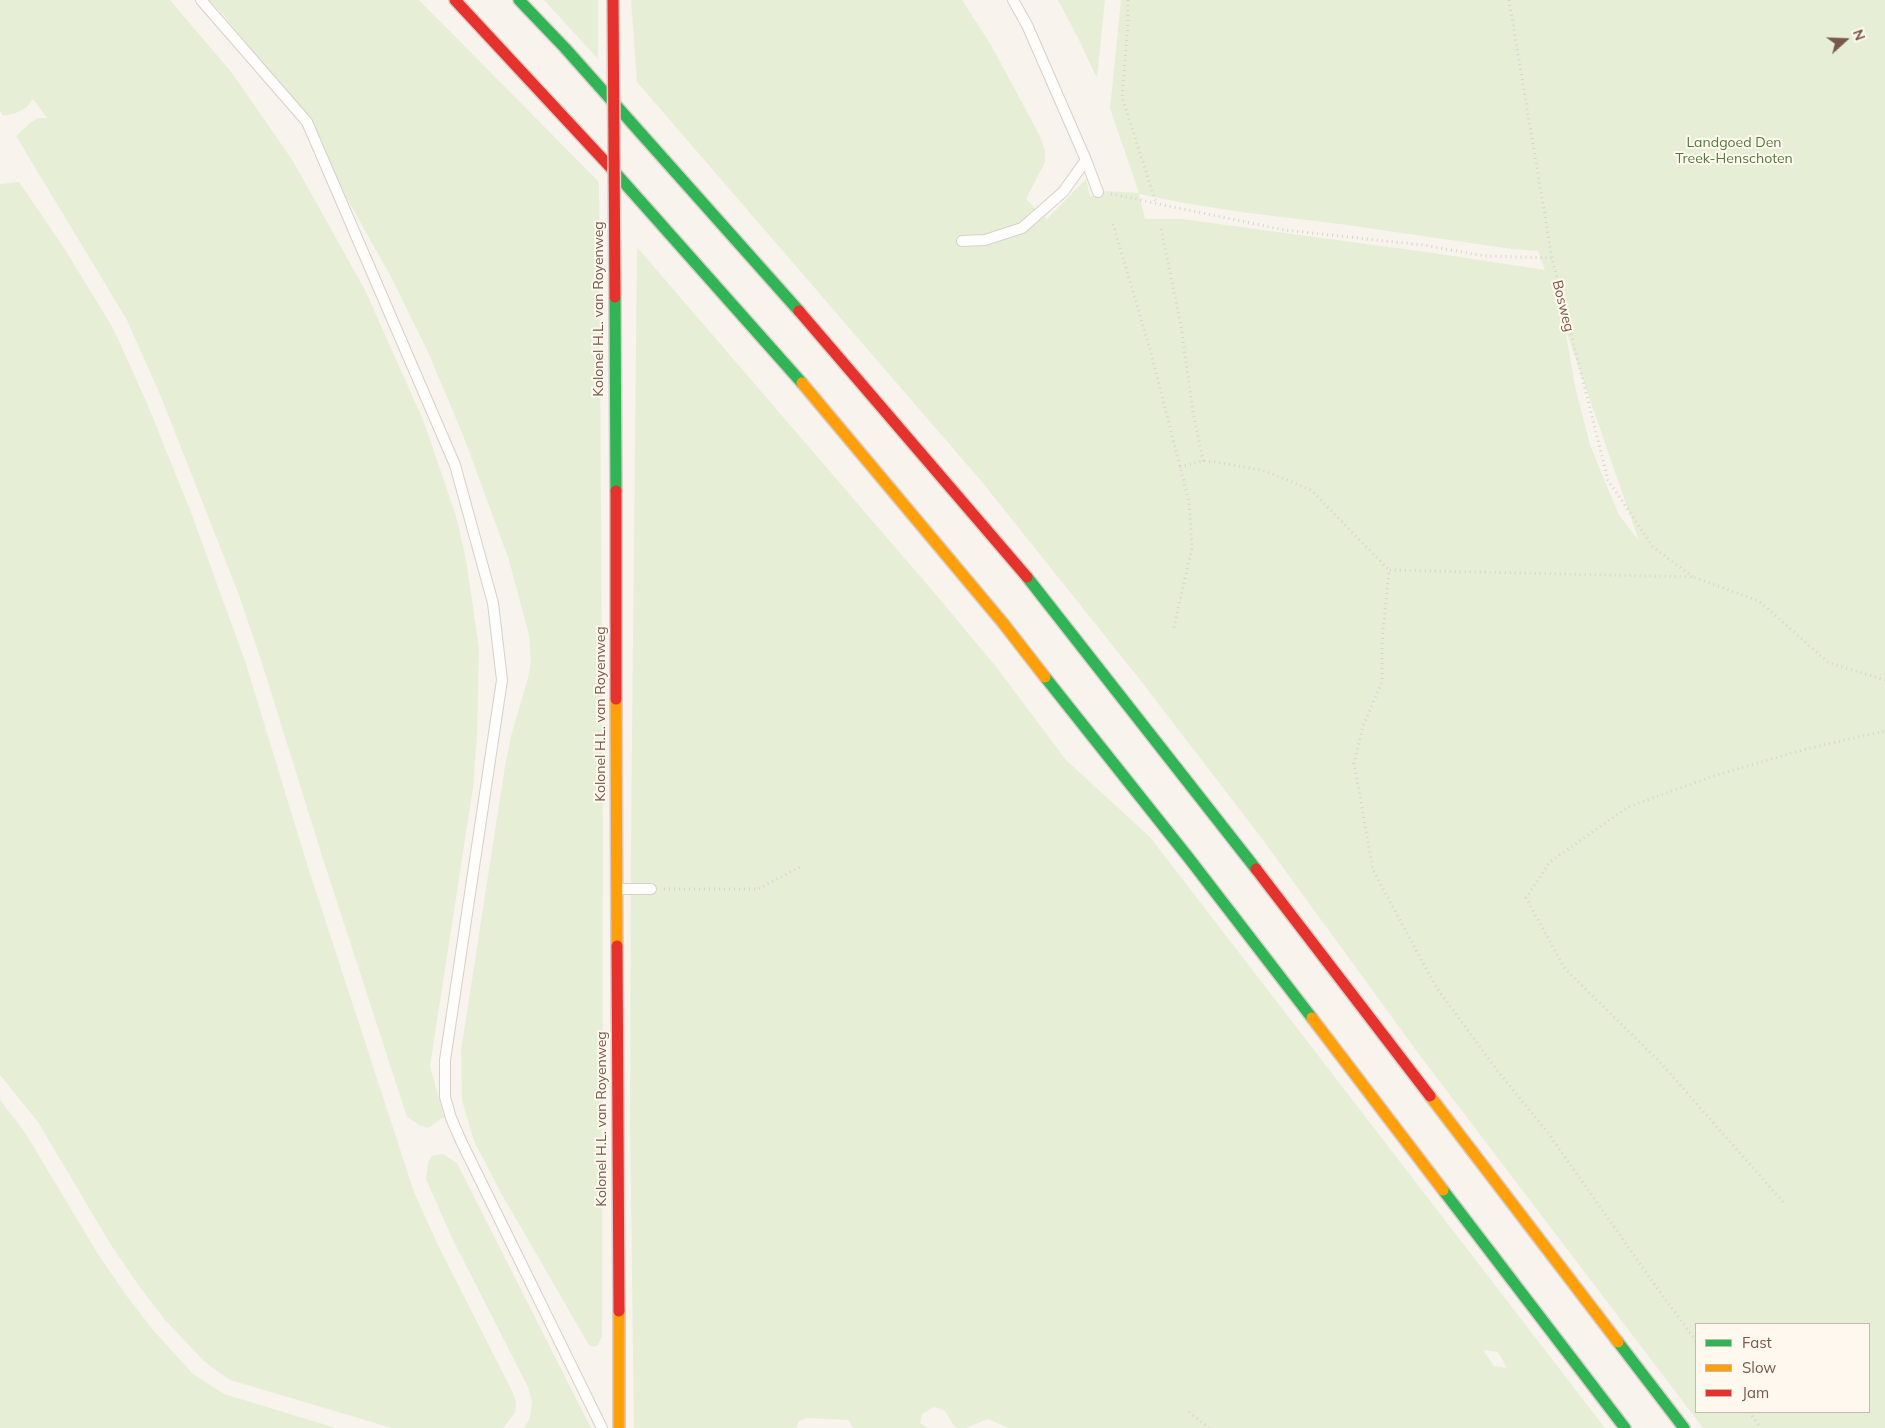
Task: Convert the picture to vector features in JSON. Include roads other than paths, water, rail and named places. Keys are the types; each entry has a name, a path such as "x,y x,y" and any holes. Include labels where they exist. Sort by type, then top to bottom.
{"main road":[{"path":"455,0 682,245 822,406 1003,623 1188,857 1625,1428"},
{"path":"519,0 682,177 833,349 1041,594 1235,841 1684,1428"},
{"name":"Kolonel H.L. van Royenweg","path":"613,0 619,1428"}],"lane":[{"path":"201,0 307,122 458,474 493,603 502,680 445,1060 445,1097 451,1118 461,1141 602,1428"},
{"path":"1013,0 1027,25 1098,192"},
{"path":"962,241 985,240 1022,228 1063,192 1086,160"},
{"path":"616,889 650,889"}],"park label":[{"name":"Landgoed Den Treek-Henschoten","path":"1734,152"}]}
